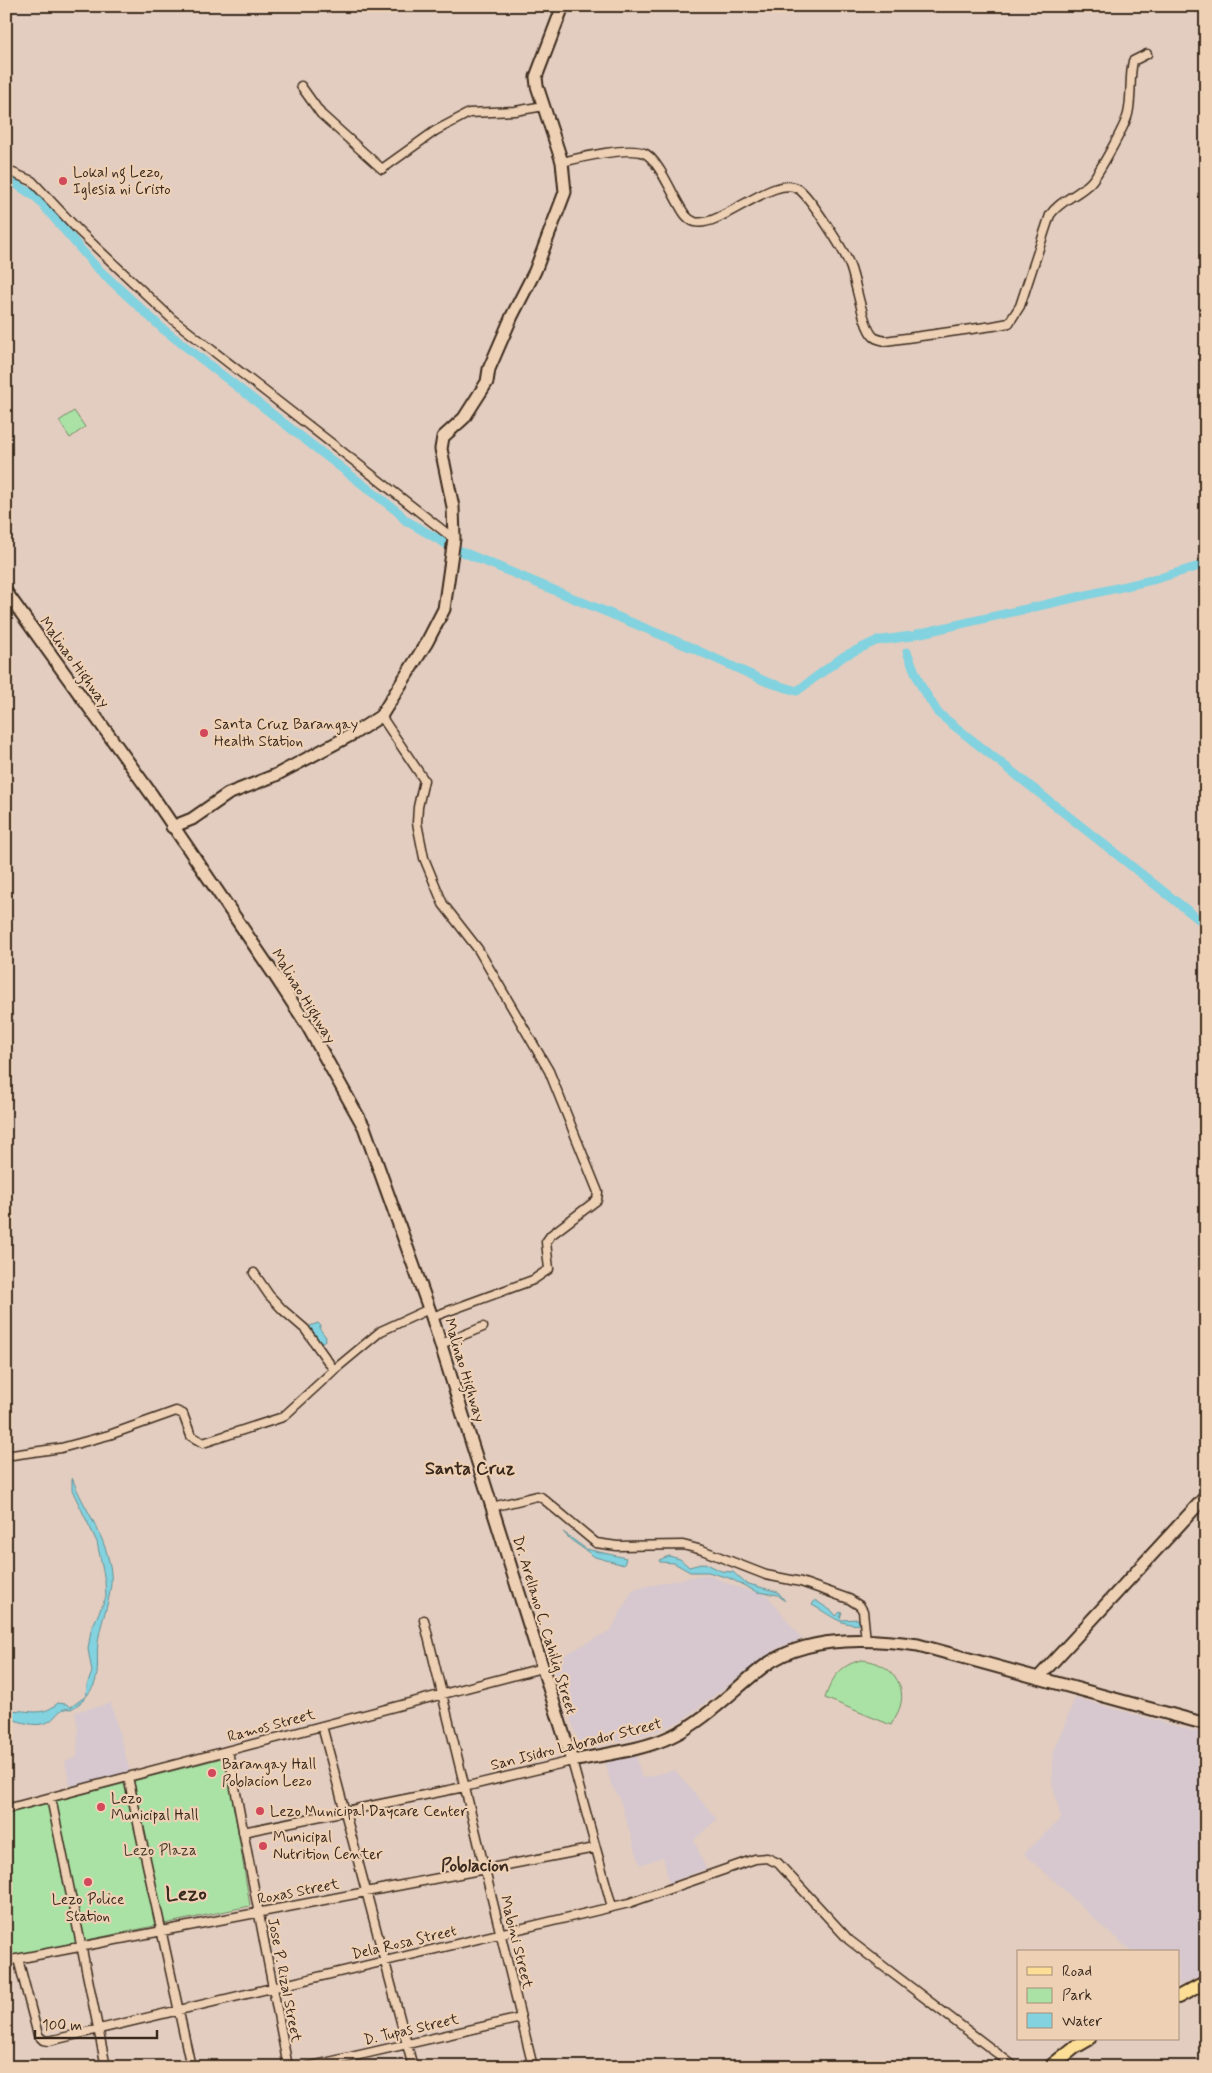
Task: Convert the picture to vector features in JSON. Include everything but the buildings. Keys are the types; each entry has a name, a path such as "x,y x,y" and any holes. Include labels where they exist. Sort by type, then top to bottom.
{"main road":[{"path":"172,827 192,818 228,794 276,775 353,734 381,716 427,642 444,609 454,539 453,507 441,449 443,437 464,418 487,382 489,369 512,316 535,271 565,192 562,162 536,77 563,6"},
{"name":"Malinao Highway","path":"6,592 152,794 172,827 307,1025 364,1127 431,1313 479,1467"},
{"name":"Dr. Arellano C. Cahilig Street","path":"479,1467 572,1761"},
{"path":"1038,1678 1206,1496"},
{"name":"San Isidro Labrador Street","path":"572,1761 630,1749 672,1736 691,1725 764,1666 785,1655 826,1644 866,1641 918,1645 1206,1724"},
{"path":"1180,1996 1206,1982"},
{"path":"1050,2067 1075,2047 1087,2040"}],"street":[{"path":"562,162 592,155 632,151 645,153 656,165 685,216 694,222 708,223 751,199 782,187 794,187 800,190 814,208 836,239 850,265 867,327 873,337 884,341 993,326 1009,323 1020,306 1036,254 1055,208 1090,183 1124,126 1128,113 1130,76 1133,61 1147,54"},
{"path":"301,86 321,114 382,168 436,131 469,113 515,111 544,106"},
{"path":"6,170 32,181 79,231 171,318 454,539"},
{"path":"12,1455 61,1448 100,1438 176,1412 183,1414 191,1436 203,1443 283,1417 334,1370 381,1332 431,1313 533,1280 544,1274 549,1269 546,1242 551,1235 597,1200 598,1192 549,1072 478,950 443,904 424,858 417,823 418,807 424,780 381,716"},
{"path":"254,1273 269,1295 305,1329 334,1370"},
{"path":"441,1344 483,1327"},
{"path":"492,1507 537,1496 541,1497 596,1543 617,1546 683,1546 702,1550 766,1575 818,1588 849,1599 860,1606 863,1611 866,1641"},
{"name":"Mabini Street","path":"424,1620 533,2067"},
{"name":"Ramos Street","path":"6,1810 542,1668"},
{"path":"322,1726 413,2067"},
{"name":"Jose P. Rizal Street","path":"228,1751 288,2067"},
{"name":"San Isidro Labrador Street","path":"243,1832 464,1787 572,1761"},
{"name":"Dr. Arellano C. Cahilig Street","path":"572,1761 612,1907"},
{"path":"128,1777 190,2067"},
{"path":"51,1798 106,2067"},
{"name":"Roxas Street","path":"6,1961 596,1848"},
{"name":"Dela Rosa Street","path":"18,1959 37,2032 43,2040 49,2041 629,1903 755,1859 767,1858 778,1863 794,1878 849,1940 1015,2067"},
{"name":"D. Tupas Street","path":"307,2067 521,2018"}],"shaded area":[{"path":"706,1574 736,1587 767,1595 802,1639 776,1649 681,1721 658,1731 588,1749 580,1746 551,1662 611,1630 633,1589"},
{"path":"1075,1698 1206,1734 1206,1973 1180,1986 1180,1950 1131,1950 1106,1930 1024,1854 1061,1818 1052,1782 1054,1751"},
{"path":"111,1703 130,1772 70,1788 65,1761 77,1757 78,1730 75,1712"},
{"path":"635,1752 642,1778 675,1770 717,1819 694,1840 706,1869 669,1883 663,1857 640,1865 619,1797 611,1785 605,1760"}],"green space":[{"path":"74,411 85,427 70,438 59,421"},
{"path":"861,1660 870,1661 886,1668 898,1681 902,1697 899,1709 891,1725 825,1698 830,1684 837,1674 847,1666"},
{"name":"Lezo Plaza","path":"226,1757 250,1906 6,1957 6,1814"}],"water":[{"path":"318,1323 321,1326 319,1328 326,1337 319,1345 308,1330 310,1326"},
{"path":"72,1478 102,1539 111,1572 110,1593 98,1643 96,1680 90,1692 84,1699 71,1709 63,1709 46,1723 33,1724 11,1719 6,1720 6,1711 39,1712 45,1711 58,1703 71,1707 86,1696 87,1685 92,1672 88,1649 91,1630 106,1597 105,1581 97,1542 72,1490"},
{"path":"563,1532 586,1549 626,1558 624,1565 595,1557"},
{"path":"669,1556 680,1559 689,1567 705,1563 721,1571 733,1572 745,1583 778,1592 785,1601 778,1595 757,1592 729,1578 708,1572 690,1572 674,1563 660,1562 659,1560"},
{"path":"815,1600 836,1616 840,1612 842,1613 840,1618 842,1620 858,1619 861,1624 847,1623 835,1619 812,1605"}],"waterway":[{"path":"6,181 13,182 37,198 96,267 163,329 398,512 405,520 448,545"},
{"path":"458,550 690,647 767,682 797,691 844,656 876,641 911,636"},
{"path":"917,634 1156,579 1206,564"},
{"path":"907,652 920,684 938,713 1206,925"}],"place":[{"name":"Lokal ng Lezo, Iglesia ni Cristo","path":"63,181"},
{"name":"Santa Cruz Barangay Health Station","path":"204,733"},
{"name":"Barangay Hall Poblacion Lezo","path":"212,1773"},
{"name":"Lezo Municipal Hall","path":"101,1807"},
{"name":"Lezo Municipal Daycare Center","path":"260,1811"},
{"name":"Municipal Nutrition Center","path":"263,1846"},
{"name":"Lezo Police Station","path":"88,1882"}],"district":[{"name":"Santa Cruz","path":"470,1468"},
{"name":"Poblacion","path":"475,1865"},
{"name":"Lezo","path":"186,1893"}]}
